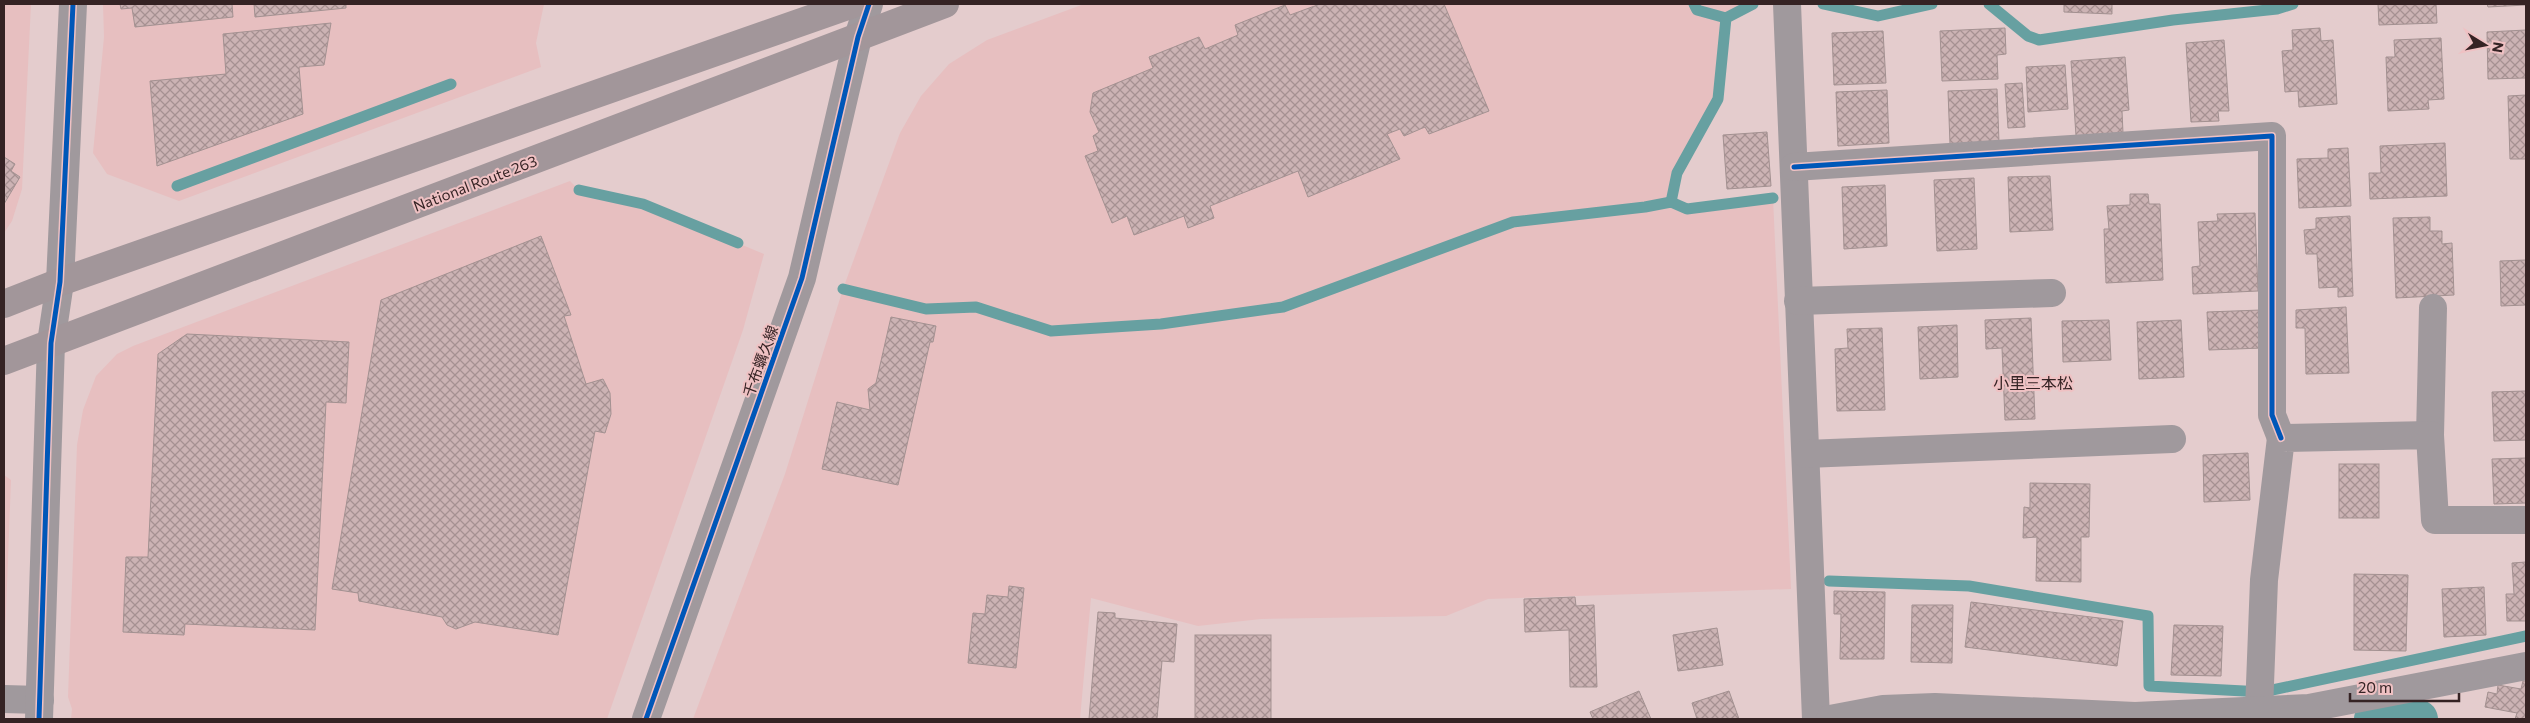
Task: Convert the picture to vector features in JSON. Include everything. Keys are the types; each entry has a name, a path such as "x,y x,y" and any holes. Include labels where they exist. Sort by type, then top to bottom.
{"highway":[{"path":"4,304 60,282 853,4"},
{"name":"National Route 263","path":"4,361 945,4"}],"street":[{"path":"4,699 39,710 52,342 60,282 73,4"},
{"name":"千布蠣久線","path":"646,719 802,278 858,37 870,4"},
{"path":"1787,10 1816,719"},
{"path":"1794,167 2272,136 2272,414 2281,438 2264,580 2260,710"},
{"path":"1798,301 2052,293"},
{"path":"2433,308 2430,435 2435,520 2526,520"},
{"path":"2281,438 2430,435"},
{"path":"1806,454 2172,440"},
{"path":"1830,719 1883,709 1935,707 2136,716 2310,708 2526,666"}],"shaded area":[{"path":"4,4 31,4 22,189 12,221 4,233"},
{"path":"103,4 544,4 536,43 541,67 179,201 107,174 93,153 104,37"},
{"path":"1084,4 1753,4 1726,18 1718,99 1677,173 1671,201 1687,209 1773,198 1791,589 1488,599 1446,616 1261,619 1198,626 1091,598 1080,719 693,719 785,474 843,289 900,133 921,96 949,64 987,40"},
{"path":"570,181 579,190 643,204 764,254 743,330 607,719 71,719 72,709 68,697 77,445 83,410 96,376 117,354 133,346"},
{"path":"4,475 11,480 4,663"}],"building":[{"path":"120,4 232,4 233,17 135,27 132,8 121,9"},
{"path":"254,4 346,4 346,8 255,17"},
{"path":"1320,4 1444,4 1489,111 1429,134 1425,127 1404,136 1400,129 1387,134 1400,159 1308,197 1298,171 1210,206 1214,218 1188,228 1184,216 1134,235 1127,216 1112,223 1085,156 1098,151 1093,136 1099,132 1090,112 1093,93 1153,68 1149,57 1199,37 1205,49 1238,35 1235,25 1285,5 1290,15"},
{"path":"2064,4 2112,4 2112,14 2064,12"},
{"path":"2378,4 2436,4 2437,23 2379,25"},
{"path":"2487,4 2526,4 2526,5 2488,7"},
{"path":"331,23 324,65 299,67 303,114 157,166 150,81 226,74 223,34"},
{"path":"2005,28 2006,54 1997,55 1998,79 1942,81 1940,31"},
{"path":"2320,28 2321,41 2333,40 2337,104 2299,107 2298,91 2285,92 2282,51 2293,50 2292,30"},
{"path":"2526,30 2526,78 2488,79 2487,32"},
{"path":"1883,31 1886,83 1834,85 1832,33"},
{"path":"2441,38 2444,99 2428,100 2429,109 2388,111 2386,57 2395,57 2394,40"},
{"path":"2224,40 2229,111 2218,111 2219,121 2191,122 2186,43"},
{"path":"2125,57 2129,110 2122,111 2123,133 2076,136 2071,61"},
{"path":"2065,65 2068,109 2028,112 2026,67"},
{"path":"2022,83 2025,127 2008,128 2005,84"},
{"path":"1997,89 1999,142 1950,144 1948,91"},
{"path":"1887,90 1889,143 1838,146 1836,92"},
{"path":"2526,95 2526,159 2510,159 2508,96"},
{"path":"1767,132 1771,186 1727,189 1723,135"},
{"path":"2445,143 2447,196 2370,199 2369,173 2381,173 2380,146"},
{"path":"2348,148 2351,206 2299,208 2297,159 2328,158 2328,149"},
{"path":"4,157 15,164 11,171 20,177 4,204"},
{"path":"2050,176 2053,230 2010,232 2008,177"},
{"path":"1974,178 1977,249 1937,251 1934,180"},
{"path":"1885,185 1887,246 1844,249 1842,187"},
{"path":"2130,194 2148,194 2149,204 2160,204 2163,280 2106,283 2104,229 2109,229 2107,206 2130,205"},
{"path":"2255,213 2258,291 2193,294 2192,267 2200,266 2198,222 2218,221 2217,214"},
{"path":"2350,216 2353,296 2338,297 2338,287 2319,288 2317,254 2306,254 2304,230 2316,229 2316,218"},
{"path":"2430,217 2430,231 2442,231 2442,244 2452,243 2454,295 2396,298 2393,218"},
{"path":"541,236 571,315 564,316 586,384 603,379 610,393 611,414 605,433 595,431 558,635 475,622 456,629 447,625 442,617 359,601 358,593 332,589 381,300"},
{"path":"2526,260 2526,305 2501,306 2500,261"},
{"path":"2346,307 2349,373 2306,374 2305,328 2296,328 2296,310"},
{"path":"2261,310 2262,348 2209,350 2207,312"},
{"path":"891,317 936,326 933,342 930,342 898,485 822,469 837,402 870,410 868,389 876,383"},
{"path":"2031,318 2035,419 2005,420 2002,348 1986,349 1985,320"},
{"path":"2109,320 2111,360 2063,362 2062,321"},
{"path":"2181,320 2184,377 2139,379 2137,322"},
{"path":"1957,325 1958,377 1920,379 1918,327"},
{"path":"1882,328 1885,410 1837,411 1835,349 1848,348 1847,329"},
{"path":"187,334 349,342 346,403 326,402 315,630 185,624 184,635 123,632 126,557 148,557 158,354"},
{"path":"2526,391 2526,440 2494,441 2492,392"},
{"path":"2248,453 2250,500 2204,502 2203,455"},
{"path":"2526,458 2526,503 2494,504 2492,459"},
{"path":"2339,464 2379,464 2379,518 2339,518"},
{"path":"2030,483 2090,484 2089,537 2081,537 2081,582 2036,581 2037,537 2023,538 2024,507 2030,508"},
{"path":"2526,562 2526,621 2507,621 2506,594 2514,594 2512,563"},
{"path":"2354,574 2408,575 2406,651 2354,650"},
{"path":"1009,586 1024,588 1016,668 968,663 973,613 985,614 987,595 1008,597"},
{"path":"2484,587 2486,635 2444,637 2442,589"},
{"path":"1834,591 1885,592 1884,659 1840,659 1841,614 1834,614"},
{"path":"1575,597 1576,606 1594,605 1597,687 1570,687 1569,630 1525,632 1524,599"},
{"path":"1971,602 2123,621 2117,666 1965,647"},
{"path":"1912,605 1953,605 1952,663 1911,662"},
{"path":"1098,612 1115,613 1115,618 1177,624 1174,662 1162,661 1157,719 1089,719"},
{"path":"2174,625 2223,626 2221,676 2171,675"},
{"path":"1717,628 1723,665 1678,671 1673,635"},
{"path":"1195,635 1271,635 1271,719 1195,719"},
{"path":"2523,681 2526,681 2526,719 2515,719 2517,713 2485,707 2488,692 2497,694 2498,685 2521,689"},
{"path":"1639,691 1651,719 1593,719 1590,712"},
{"path":"1729,691 1739,719 1697,719 1692,703"}],"waterway":[{"path":"1694,4 1697,10 1726,18"},
{"path":"1671,202 1677,173 1718,99 1726,18 1753,4"},
{"path":"1823,4 1878,16 1932,4"},
{"path":"1989,4 2028,36 2039,40 2173,20 2277,9 2293,4"},
{"path":"177,186 451,84"},
{"path":"579,190 643,204 738,243"},
{"path":"843,289 926,309 976,307 1051,331 1161,324 1283,307 1513,222 1645,207 1671,202 1687,209 1773,198"},
{"path":"1829,581 1969,586 2148,616 2149,686 2263,692 2526,636"},
{"path":"2373,719 2401,714 2419,719"}],"cycle path":[{"path":"39,719 51,343 60,282 73,4"},
{"path":"646,719 802,278 858,37 869,4"},
{"path":"1794,167 2272,136 2272,415 2281,438"}],"district":[{"name":"小里三本松","path":"2033,382"}]}
